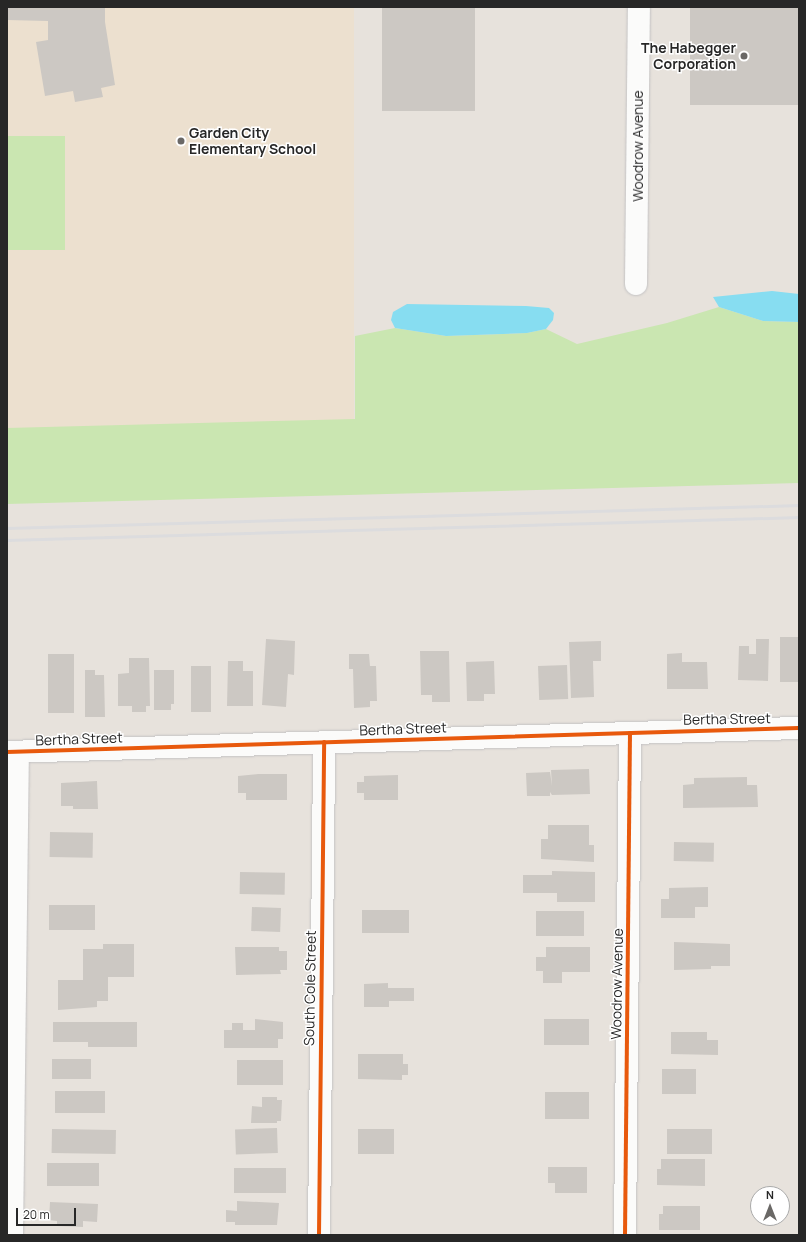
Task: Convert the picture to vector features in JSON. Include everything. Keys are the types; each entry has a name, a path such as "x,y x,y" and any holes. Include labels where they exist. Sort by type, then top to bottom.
{"street":[{"name":"Woodrow Avenue","path":"636,284 639,7"},
{"name":"Bertha Street","path":"12,752 799,728"},
{"name":"Woodrow Avenue","path":"625,1235 630,732"},
{"name":"South Cole Street","path":"319,1235 324,742"},
{"path":"12,752 12,1235"}],"shaded area":[{"name":"Garden City Elementary School","path":"7,7 354,7 354,428 7,428"}],"green space":[{"path":"7,136 65,136 65,250 7,250"},
{"path":"719,307 763,321 799,322 799,483 7,504 7,428 355,419 355,336 395,328 446,336 527,333 546,329 577,344 667,323"}],"water":[{"path":"772,291 799,294 799,322 763,321 719,307 713,297"},
{"path":"407,304 526,306 549,308 554,313 553,320 546,329 527,333 446,336 395,328 391,320 393,312"}],"building":[{"path":"7,7 105,7 105,22 115,85 101,88 103,97 75,102 73,91 45,96 36,42 48,40 48,21 7,20"},
{"path":"382,7 475,7 475,111 382,111"},
{"name":"The Habegger Corporation","path":"690,7 799,7 799,105 690,105"},
{"path":"780,637 799,637 799,682 780,682"},
{"path":"266,639 295,641 294,675 288,674 286,707 262,705"},
{"path":"756,639 769,639 768,681 738,680 739,646 749,646 749,654 756,654"},
{"path":"601,641 601,661 593,661 594,697 571,698 569,642"},
{"path":"420,651 449,651 450,702 432,702 432,695 421,695"},
{"path":"682,653 682,662 707,662 708,689 667,689 667,654"},
{"path":"48,654 74,654 74,713 48,713"},
{"path":"349,654 369,654 370,666 376,666 377,701 370,701 370,707 354,708 353,669 349,669"},
{"path":"129,658 149,658 150,706 146,706 146,712 132,712 132,706 118,706 118,674 129,673"},
{"path":"228,661 243,661 243,671 253,671 253,706 227,706"},
{"path":"494,661 495,694 484,694 484,701 467,701 466,662"},
{"path":"567,665 568,699 539,700 538,666"},
{"path":"191,666 211,666 211,712 191,712"},
{"path":"85,670 95,670 95,675 104,675 105,717 85,717"},
{"path":"154,670 174,670 174,704 171,704 171,710 154,710"},
{"path":"589,769 590,794 552,795 550,792 550,796 527,796 526,773 550,772 552,786 551,770"},
{"path":"287,774 287,800 246,800 246,793 238,793 238,776"},
{"path":"398,775 398,800 364,800 364,793 357,793 357,782 364,782 364,776"},
{"path":"747,777 747,785 757,785 758,807 683,808 683,785 694,784 694,778"},
{"path":"97,781 98,809 73,809 73,806 61,806 61,783"},
{"path":"548,825 589,825 589,845 594,845 594,862 541,859 541,839 548,839"},
{"path":"50,832 93,833 93,858 50,857"},
{"path":"674,842 714,843 714,862 674,861"},
{"path":"552,871 595,872 595,902 557,902 557,893 523,893 523,875 552,875"},
{"path":"240,872 285,873 285,895 240,894"},
{"path":"708,887 708,907 695,907 695,918 661,918 661,899 669,899 669,888"},
{"path":"49,905 95,905 95,930 49,930"},
{"path":"252,907 281,908 280,932 251,931"},
{"path":"362,910 409,910 409,933 362,933"},
{"path":"536,911 584,911 584,936 536,936"},
{"path":"674,942 730,944 730,966 711,966 711,969 674,970"},
{"path":"103,944 134,944 134,977 108,977 108,1001 97,1001 97,1007 58,1010 58,980 83,980 83,949 103,949"},
{"path":"235,947 279,947 279,951 287,951 287,970 280,970 281,974 236,975"},
{"path":"546,947 590,947 590,972 562,972 562,983 543,983 543,971 536,971 536,957 546,957"},
{"path":"388,983 388,988 414,988 414,1001 389,1001 389,1007 364,1007 364,984"},
{"path":"255,1019 283,1022 283,1039 278,1039 278,1048 224,1048 224,1030 232,1030 232,1023 243,1023 243,1030 255,1030"},
{"path":"544,1019 589,1019 589,1045 544,1045"},
{"path":"53,1022 137,1022 137,1047 88,1047 88,1042 53,1042"},
{"path":"671,1032 707,1032 707,1040 718,1040 718,1055 671,1054"},
{"path":"358,1054 403,1054 403,1064 408,1064 408,1075 402,1075 402,1080 358,1079"},
{"path":"52,1059 91,1059 91,1079 52,1079"},
{"path":"237,1060 283,1060 283,1085 237,1085"},
{"path":"662,1069 696,1069 696,1094 662,1094"},
{"path":"55,1091 105,1091 105,1113 55,1113"},
{"path":"545,1092 589,1092 589,1119 545,1119"},
{"path":"262,1097 277,1097 277,1100 282,1100 281,1121 277,1121 277,1123 251,1123 252,1106 262,1107"},
{"path":"277,1128 278,1153 236,1154 235,1129"},
{"path":"52,1129 116,1130 116,1154 52,1153"},
{"path":"358,1129 394,1129 394,1154 358,1154"},
{"path":"667,1129 712,1129 712,1154 667,1154"},
{"path":"661,1159 705,1159 705,1186 657,1185 657,1169 661,1169"},
{"path":"47,1163 99,1163 99,1186 47,1186"},
{"path":"548,1167 587,1167 587,1193 555,1193 555,1183 548,1183"},
{"path":"234,1168 286,1168 286,1193 234,1193"},
{"path":"237,1201 279,1203 277,1225 235,1225 235,1222 226,1222 226,1210 237,1211"},
{"path":"50,1202 98,1204 97,1222 83,1221 83,1227 57,1226 57,1221 49,1220"},
{"path":"663,1206 700,1206 700,1230 659,1230 659,1214 663,1214"}],"railway":[{"path":"7,528 799,505"},
{"path":"7,540 799,517"}],"cycle path":[{"path":"7,752 799,728"},
{"path":"625,1235 630,733"},
{"path":"319,1235 324,742"}],"place":[{"name":"The Habegger Corporation","path":"744,56"},
{"name":"Garden City Elementary School","path":"181,141"}]}
